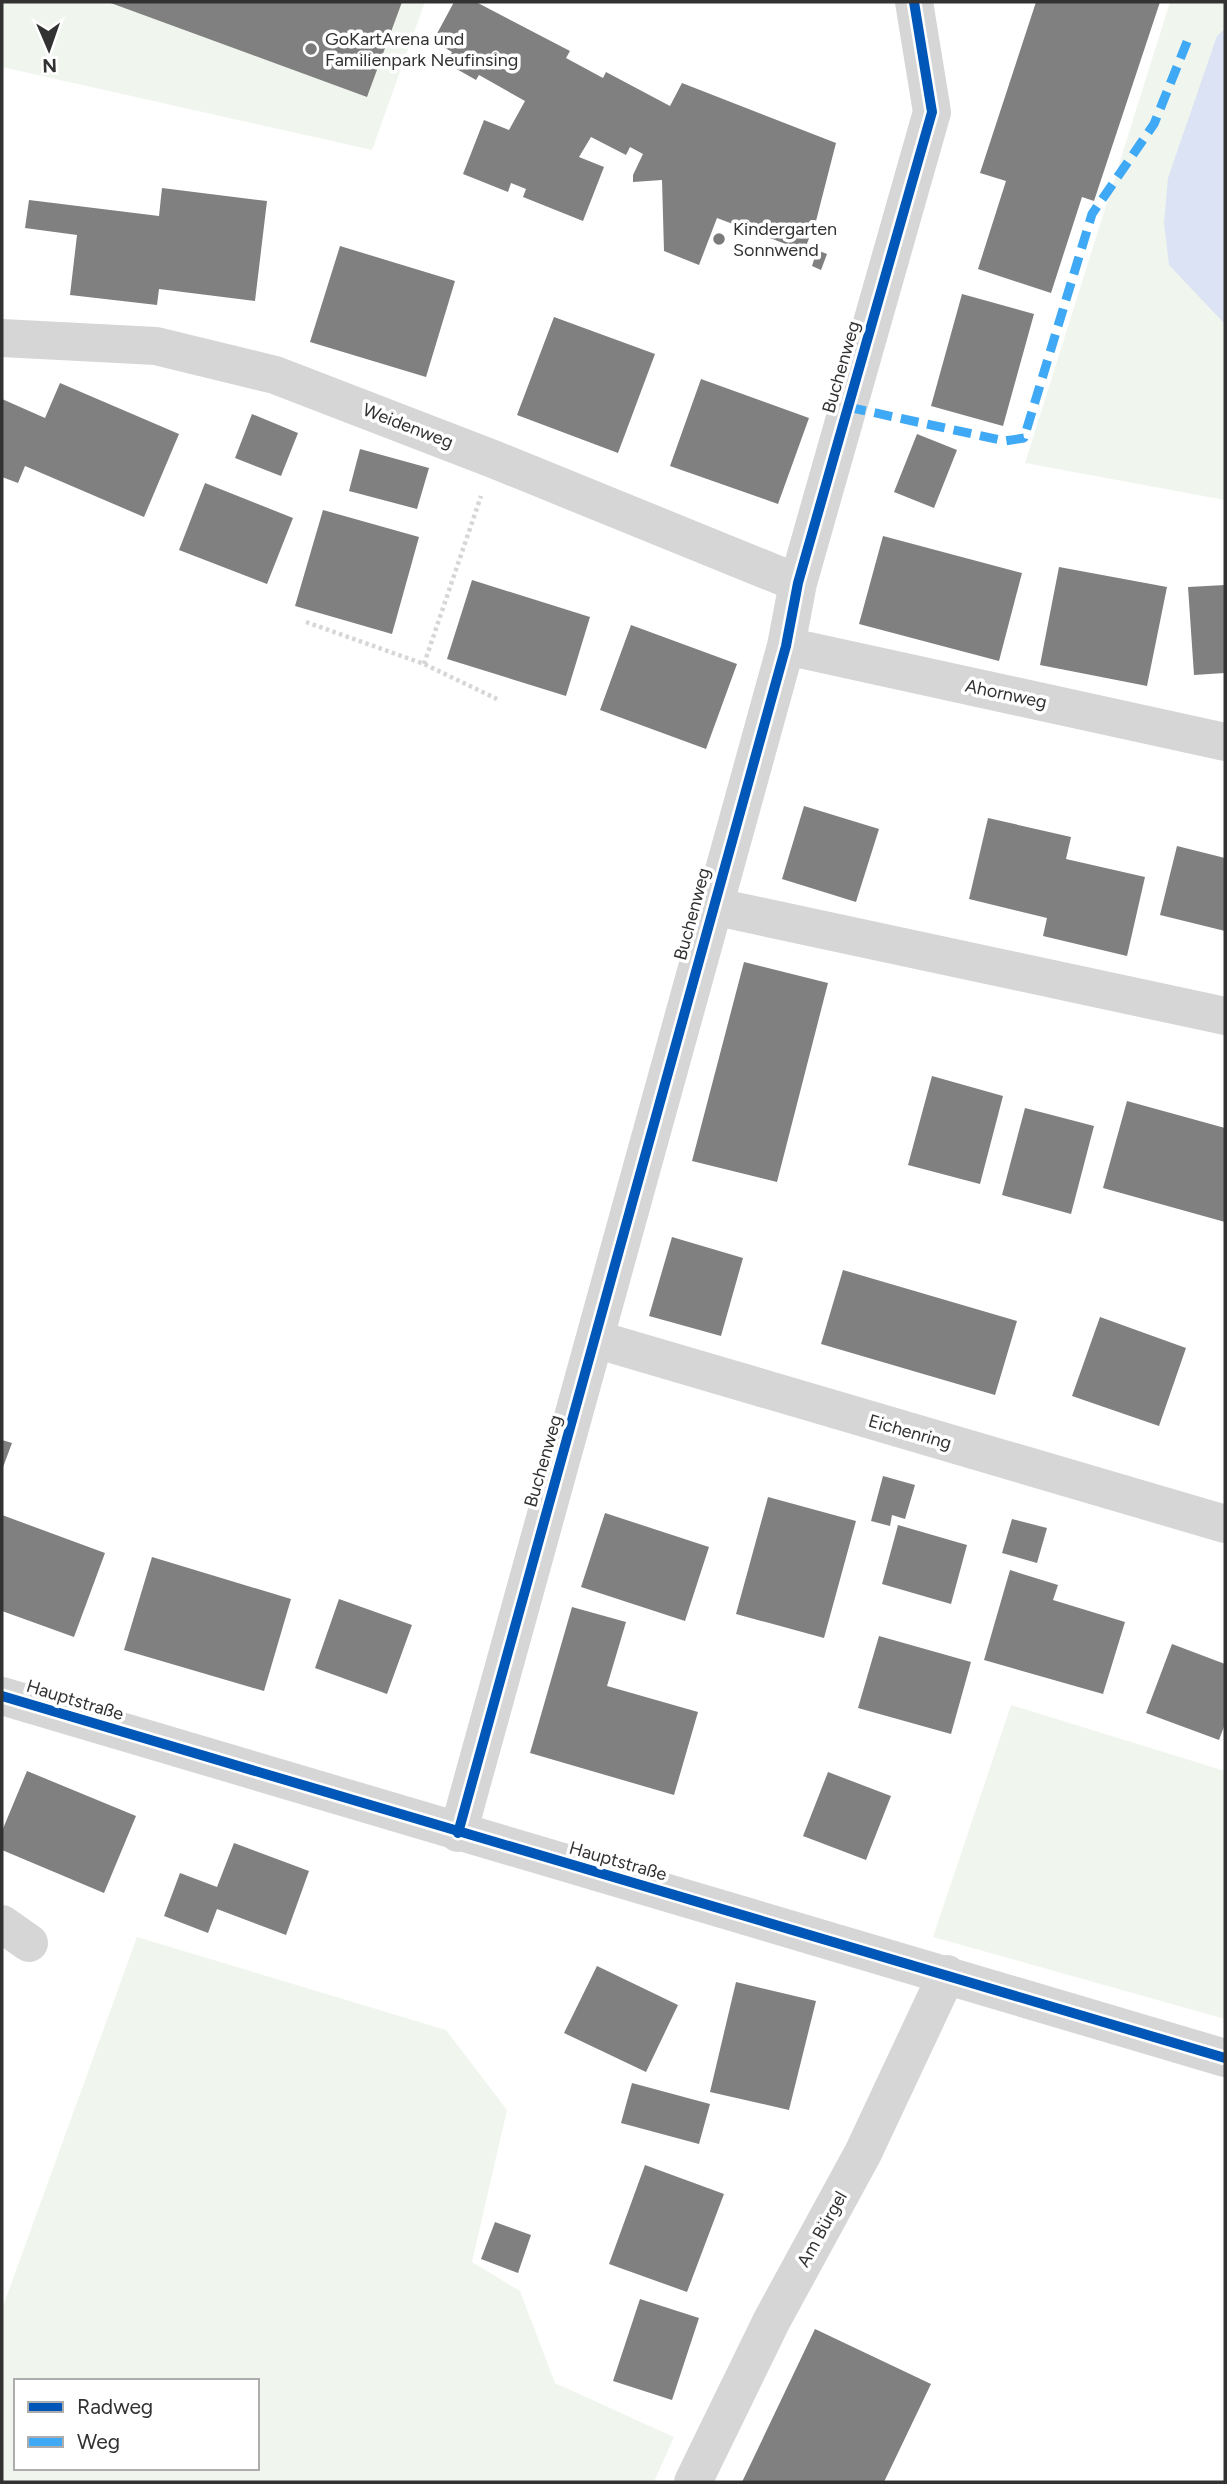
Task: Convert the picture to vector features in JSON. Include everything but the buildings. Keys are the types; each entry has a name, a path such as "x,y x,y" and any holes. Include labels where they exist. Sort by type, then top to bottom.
{"street":[{"name":"Buchenweg","path":"458,1833 786,646 798,583 932,112 914,2"},
{"name":"Weidenweg","path":"2,338 156,346 275,375 494,459 798,583"},
{"name":"Ahornweg","path":"786,646 1225,742"},
{"path":"712,906 1225,1016"},
{"name":"Eichenring","path":"595,1339 1225,1524"},
{"name":"Hauptstraße","path":"2,1696 1225,2058"},
{"name":"Am Bürgel","path":"693,2482 772,2320 863,2153 947,1974"}],"path":[{"path":"424,664 494,459"},
{"path":"306,622 424,664 497,699"}],"shaded area":[{"path":"2,2 425,2 372,150 2,67"},
{"path":"1170,2 1225,2 1225,500 1025,463"},
{"path":"1011,1705 1225,1771 1225,2019 933,1937"},
{"path":"137,1937 446,2030 507,2110 472,2262 520,2291 555,2383 674,2437 654,2482 2,2482 2,2309"}],"water":[{"path":"1225,29 1225,324 1169,265 1164,223 1168,178 1217,36"}],"marked path":[{"path":"848,407 1005,441 1024,438 1092,214 1154,124 1189,37"}],"cycle path":[{"path":"458,1833 786,646 798,583 932,112 914,2"},
{"path":"2,1696 1225,2058"}],"place":[{"name":"GoKartArena und Familienpark Neufinsing","path":"311,49"},
{"name":"Kindergarten Sonnwend","path":"719,239"}]}
